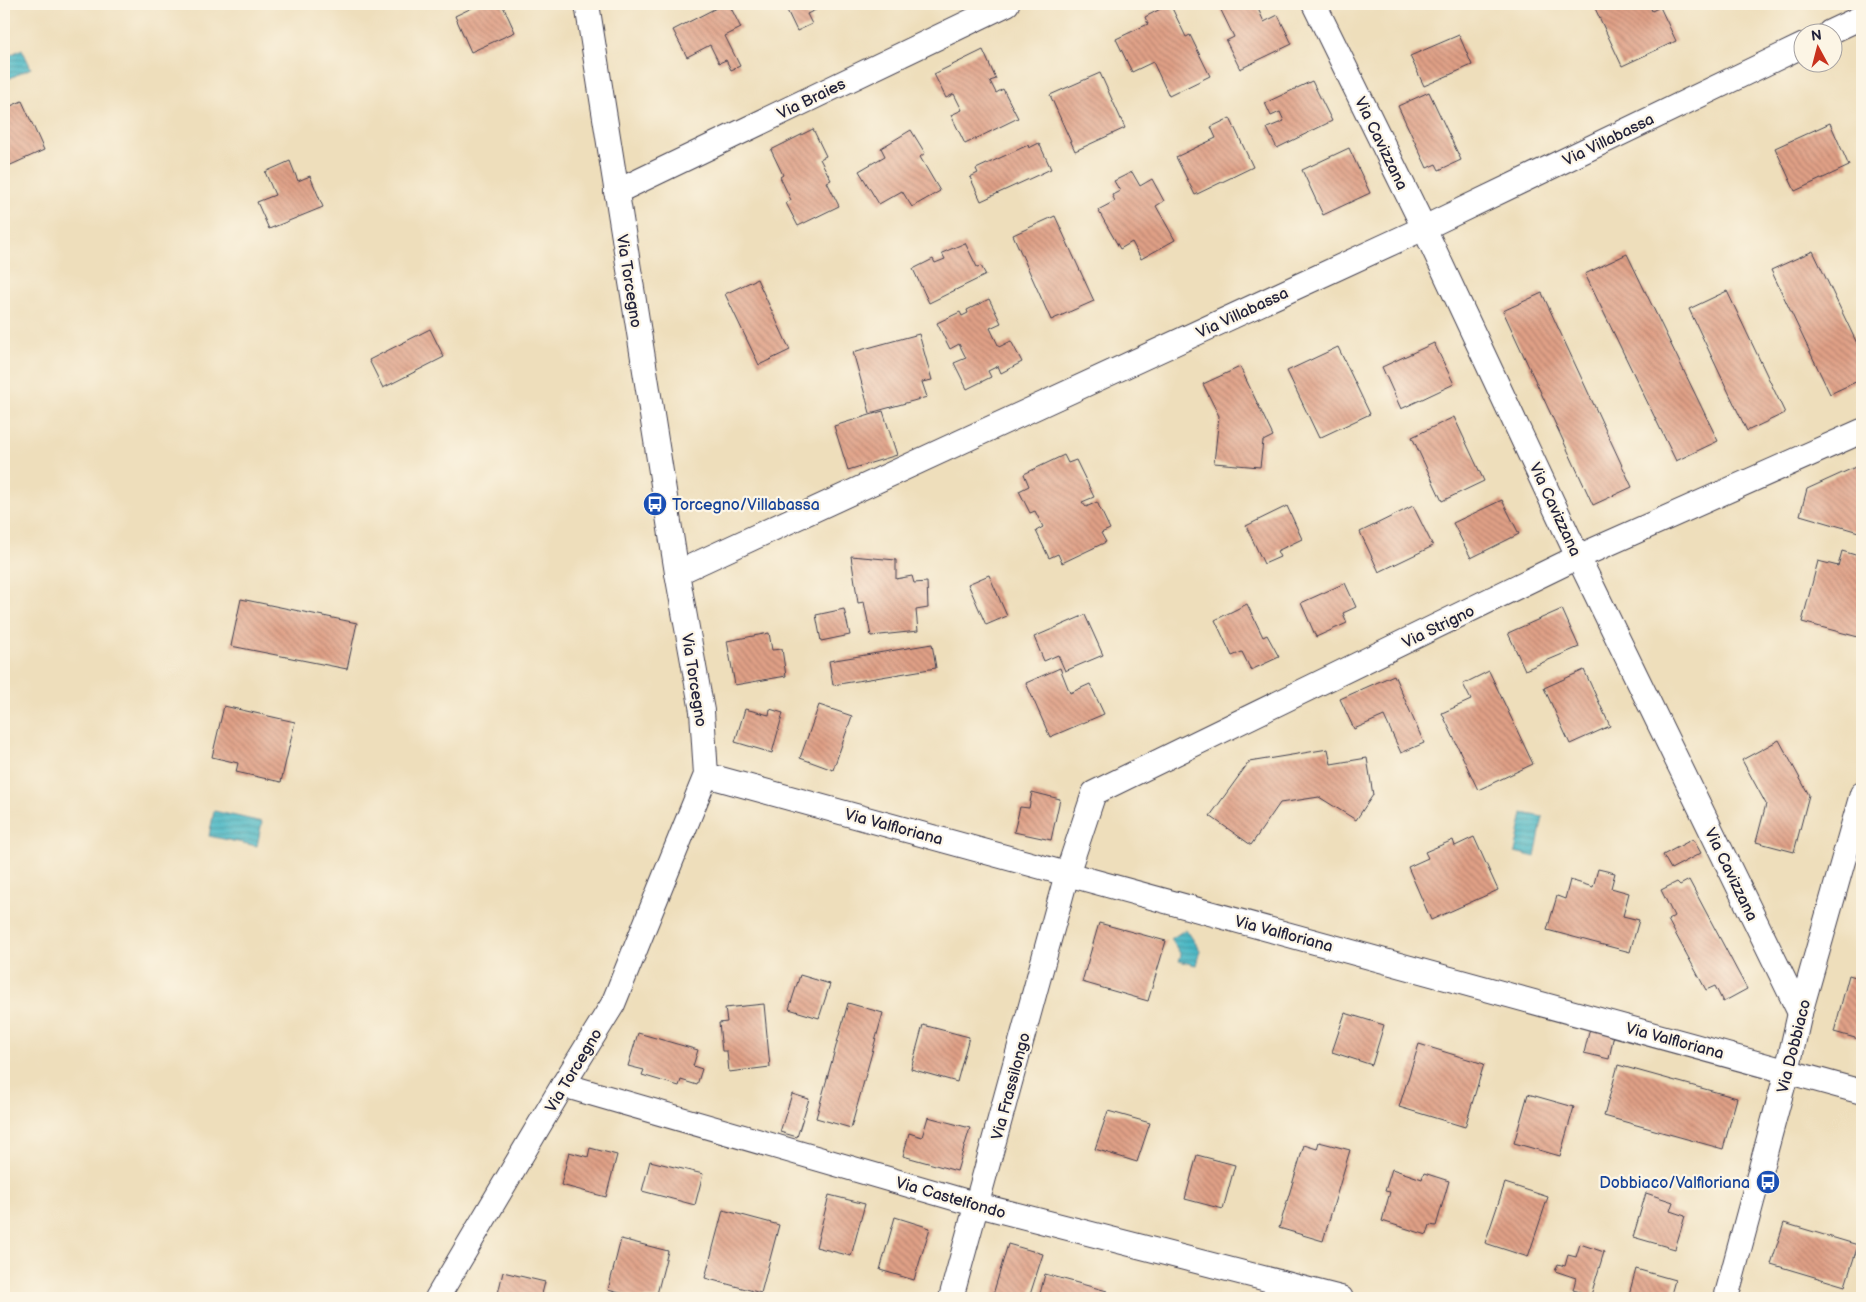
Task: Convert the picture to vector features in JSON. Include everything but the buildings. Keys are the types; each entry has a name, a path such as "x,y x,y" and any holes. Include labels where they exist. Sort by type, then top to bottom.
{"street":[{"name":"Via Torcegno","path":"438,1298 563,1085 614,1004 706,775 702,711 677,573 587,4"},
{"name":"Via Braies","path":"616,192 1007,4"},
{"name":"Via Cavizzana","path":"1314,4 1424,228 1578,558 1800,1013"},
{"path":"1844,25 1862,17"},
{"name":"Via Villabassa","path":"677,573 1424,228 1794,50"},
{"name":"Via Strigno","path":"1067,874 1094,793 1578,558 1862,431"},
{"name":"Via Valfloriana","path":"706,775 1862,1092"},
{"name":"Via Dobbiaco","path":"1726,1298 1787,1071 1800,1013 1862,794"},
{"name":"Via Frassilongo","path":"951,1298 978,1205 1067,874"},
{"name":"Via Castelfondo","path":"563,1085 978,1205 1341,1298"}],"water":[{"path":"22,49 31,68 4,81 4,58"},
{"path":"214,811 262,822 257,846 209,836"},
{"path":"1523,813 1543,817 1535,857 1515,852"},
{"path":"1186,929 1200,950 1196,965 1179,961 1181,955 1171,939"}],"place":[{"name":"Torcegno/Villabassa","path":"655,504"},
{"name":"Dobbiaco/Valfloriana","path":"1768,1182"}]}
